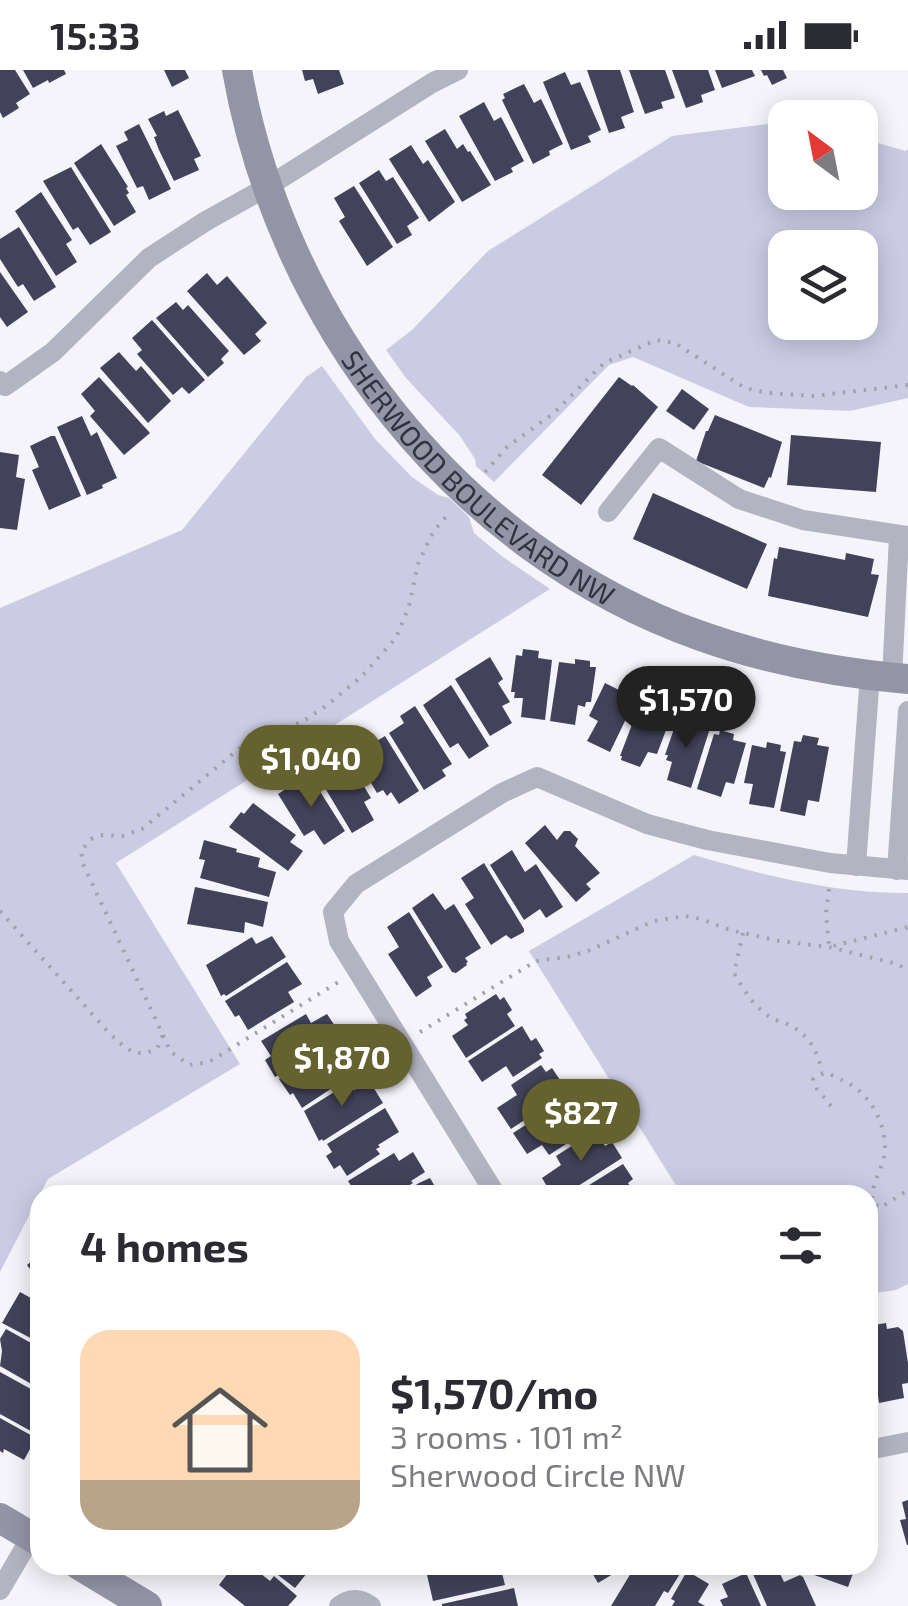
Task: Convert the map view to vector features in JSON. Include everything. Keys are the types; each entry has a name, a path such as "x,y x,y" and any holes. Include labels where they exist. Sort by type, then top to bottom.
{"street":[{"name":"SHERWOOD BOULEVARD NW","path":"237,70 266,187 309,285 364,376 396,417 430,456 501,523 575,576 698,636 783,661 890,677"},
{"path":"0,381 5,386 53,352 149,258 458,70"},
{"path":"608,512 660,448 739,499 804,520 904,536 890,677 856,866"},
{"path":"490,1185 339,941 333,912 356,884 502,793 537,777 647,824 768,853 902,870 908,711"},
{"path":"878,1448 908,1442"},
{"path":"0,1518 30,1530"},
{"path":"0,1590 30,1544"},
{"path":"95,1575 146,1606"},
{"path":"339,1606 362,1600 371,1606"}],"path":[{"path":"478,481 507,447 554,413 604,363 656,340 675,343 745,388 769,394 814,396 908,385"},
{"path":"356,969 209,1062 189,1066 170,1051 83,864 81,851 91,839 122,836 142,829 240,748 264,734 302,722 362,676 396,638 410,606 418,564 433,532 452,508"},
{"path":"828,946 829,889"},
{"path":"0,911 86,1010 129,1050 144,1055 157,1050 164,1035"},
{"path":"404,1043 536,961 588,951 654,921 684,916 744,933 828,946 908,970"},
{"path":"828,946 908,927"},
{"path":"744,933 734,973 770,1018 806,1035 818,1052 823,1074"},
{"path":"831,1106 813,1079 828,1073 851,1084 877,1114 885,1151 876,1185"},
{"path":"878,1207 908,1190"}],"shaded area":[{"path":"768,124 768,210 878,210 878,143 908,149 908,398 850,411 749,407 633,357 609,365 494,482 476,466 460,436 406,378 386,350 412,330 488,251 672,136"},
{"path":"322,366 375,439 412,477 449,498 469,517 474,533 550,589 116,863 240,1064 48,1179 45,1185 30,1185 30,1214 0,1272 0,608 182,530 306,377"},
{"path":"694,855 827,887 908,893 908,1284 878,1293 878,1185 676,1185 529,951"}],"building":[{"path":"0,70 15,70 30,94 16,103 19,108 3,118 0,112"},
{"path":"23,70 64,70 66,74 33,88"},
{"path":"164,70 185,70 189,78 172,87"},
{"path":"302,70 339,70 344,84 318,94 313,79 305,81"},
{"path":"587,70 620,70 634,112 621,117 625,128 609,133"},
{"path":"629,70 665,70 675,98 661,102 663,108 645,114"},
{"path":"672,70 708,70 715,90 701,95 703,102 686,108"},
{"path":"715,70 752,70 755,76 722,88"},
{"path":"761,70 783,70 787,78 772,85"},
{"path":"565,72 571,85 580,82 601,130 588,136 591,142 571,150 543,82"},
{"path":"524,84 534,103 541,99 563,144 533,164 502,100 503,94"},
{"path":"484,102 494,121 501,117 524,161 495,181 459,116"},
{"path":"178,110 201,156 194,159 199,170 174,181 148,119 164,111 166,116"},
{"path":"139,124 171,189 149,200 143,186 137,188 116,146 128,140 124,132"},
{"path":"445,129 457,149 463,144 470,151 491,185 462,202 425,141"},
{"path":"101,144 128,187 126,195 136,212 114,226 74,163"},
{"path":"411,145 423,164 428,160 455,202 429,222 389,159"},
{"path":"71,167 111,232 90,245 78,227 73,230 43,181"},
{"path":"379,170 386,181 393,177 419,218 407,226 412,235 397,244 359,183"},
{"path":"354,186 393,247 367,266 339,221 345,217 334,198"},
{"path":"41,192 72,240 66,244 77,262 56,276 15,211"},
{"path":"19,227 56,287 34,301 23,284 18,287 0,259 0,239"},
{"path":"0,272 28,312 7,327 0,317"},
{"path":"207,273 217,285 227,276 267,323 255,334 261,341 244,355 187,291"},
{"path":"176,302 183,310 188,305 229,351 221,359 224,363 208,377 156,318"},
{"path":"152,320 205,380 189,394 182,387 173,395 137,354 142,350 132,338"},
{"path":"119,352 136,371 141,366 171,401 148,423 100,368"},
{"path":"99,377 150,433 124,455 90,416 95,411 81,394"},
{"path":"619,377 658,407 581,505 542,475"},
{"path":"682,389 709,409 694,430 666,411"},
{"path":"715,415 782,442 764,488 696,461"},
{"path":"82,416 91,436 97,432 117,478 87,495 57,427"},
{"path":"791,435 881,442 876,492 787,485"},
{"path":"55,436 81,496 49,510 32,470 39,467 30,446"},
{"path":"0,452 19,455 16,477 25,479 17,530 0,528"},
{"path":"653,493 767,544 747,589 633,539"},
{"path":"779,547 845,560 846,553 874,559 871,574 879,575 868,617 768,596"},
{"path":"523,649 539,651 538,658 552,660 545,720 521,717 523,698 514,698 515,692 511,692 516,655 522,656"},
{"path":"490,657 503,679 498,683 510,702 502,706 512,723 490,736 455,679"},
{"path":"575,659 590,661 590,667 596,667 591,702 586,702 585,707 578,705 575,725 550,721 559,662 575,664"},
{"path":"605,683 619,690 621,685 638,694 610,752 587,741 598,721 589,716"},
{"path":"451,685 489,746 469,759 458,743 450,748 423,705"},
{"path":"641,701 658,706 655,712 671,717 657,754 648,752 640,767 621,760 620,756"},
{"path":"415,706 452,764 442,770 446,776 424,790 389,733 404,723 400,716"},
{"path":"693,719 711,725 691,788 667,780 672,762 665,755 677,720 691,725"},
{"path":"720,730 734,734 733,740 746,743 734,784 726,782 721,797 697,789 714,734 719,735"},
{"path":"803,735 819,738 817,745 829,747 819,802 808,800 805,816 780,811 794,741 801,742"},
{"path":"385,736 419,791 399,804 391,792 387,796 383,790 377,793 354,755"},
{"path":"767,742 781,745 780,751 786,752 774,808 749,804 753,784 744,783 752,745 766,748"},
{"path":"348,760 371,798 364,802 374,820 352,833 317,772 332,762 335,768"},
{"path":"309,774 345,831 324,845 314,830 304,836 278,794"},
{"path":"253,803 296,835 290,842 303,851 288,871 229,827"},
{"path":"545,825 557,840 564,831 570,831 578,839 575,846 600,873 586,884 591,889 576,902 525,843"},
{"path":"204,840 260,858 258,867 276,872 269,897 200,878 205,860 199,859"},
{"path":"512,850 525,872 536,864 563,907 546,918 540,909 524,920 490,865"},
{"path":"484,863 524,929 511,939 506,935 491,945 465,904 474,898 461,878"},
{"path":"195,887 268,902 263,927 245,922 244,933 187,924"},
{"path":"433,893 445,910 454,904 481,948 465,958 467,965 456,973 412,908"},
{"path":"409,912 443,967 427,977 432,986 416,997 388,954 399,947 387,927"},
{"path":"272,936 286,957 221,996 206,965 252,937 256,944"},
{"path":"287,962 302,984 288,992 294,1002 248,1030 225,1001"},
{"path":"496,994 500,1000 504,997 512,1010 507,1014 515,1026 466,1058 452,1036 468,1025 465,1014"},
{"path":"306,1014 311,1023 327,1014 341,1035 275,1077 265,1060 271,1056 261,1041"},
{"path":"522,1026 531,1041 536,1038 544,1051 539,1054 542,1058 513,1077 506,1066 482,1082 468,1061"},
{"path":"344,1039 358,1062 342,1071 347,1078 302,1108 279,1079"},
{"path":"541,1065 546,1072 552,1068 560,1080 553,1084 561,1096 511,1129 497,1108 517,1095 511,1085"},
{"path":"350,1082 354,1090 370,1082 383,1103 319,1141 304,1111"},
{"path":"568,1098 588,1130 549,1155 542,1145 527,1154 513,1133"},
{"path":"385,1108 399,1132 378,1145 380,1154 347,1176 340,1165 334,1169 326,1156 332,1152 327,1144"},
{"path":"595,1131 605,1146 612,1142 622,1158 580,1185 546,1185 542,1178 561,1165 556,1156"},
{"path":"413,1152 425,1172 410,1185 351,1185 348,1181 394,1153 399,1161"},
{"path":"623,1164 633,1179 629,1185 589,1185"},
{"path":"430,1178 434,1185 416,1185"},
{"path":"20,1292 30,1298 30,1338 2,1323"},
{"path":"886,1323 887,1329 898,1327 903,1331 908,1363 908,1383 902,1384 904,1398 879,1403 878,1396 878,1324"},
{"path":"6,1329 30,1342 30,1383 0,1366 0,1339"},
{"path":"0,1372 30,1388 30,1431 0,1414"},
{"path":"0,1418 30,1435 30,1449 24,1460 4,1449 3,1453"},
{"path":"908,1500 907,1545 900,1520 906,1519 902,1502"},
{"path":"226,1575 262,1575 270,1581 274,1576 297,1596 288,1606 245,1606 219,1585"},
{"path":"278,1575 305,1575 295,1588"},
{"path":"427,1575 502,1575 505,1585 433,1601"},
{"path":"593,1575 611,1575 598,1583"},
{"path":"630,1575 679,1575 655,1606 611,1606"},
{"path":"685,1575 694,1575 709,1584 698,1602 705,1606 672,1606 675,1601 671,1599"},
{"path":"747,1575 761,1606 723,1606 720,1600 728,1597 722,1584"},
{"path":"753,1575 781,1575 784,1582 800,1575 816,1606 767,1606"},
{"path":"814,1575 852,1575 848,1587"},
{"path":"514,1588 518,1606 442,1606 442,1604"}]}
